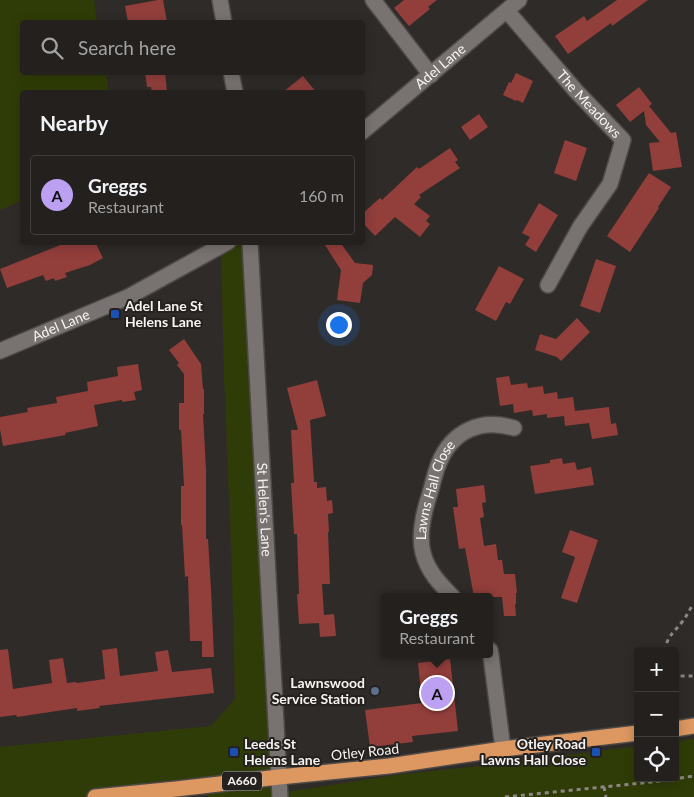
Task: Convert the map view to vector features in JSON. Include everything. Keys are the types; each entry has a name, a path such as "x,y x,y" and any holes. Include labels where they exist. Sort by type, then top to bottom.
{"highway":[{"path":"679,728 694,726"},
{"name":"Otley Road","path":"95,797 389,766 503,749 634,733"}],"street":[{"path":"220,0 224,20"},
{"path":"372,0 431,75"},
{"name":"Adel Lane","path":"365,130 519,0"},
{"name":"The Meadows","path":"507,10 576,91 623,140 610,184 580,227 548,285"},
{"path":"232,75 235,90"},
{"name":"Adel Lane","path":"0,351 128,297 223,245"},
{"name":"St Helen's Lane","path":"250,245 280,797"},
{"name":"Lawns Hall Close","path":"449,593 428,568 422,552 425,508 439,463 448,447 459,435 470,429 493,424 514,428"},
{"path":"491,658 503,749"}],"path":[{"path":"665,647 666,642 673,631 683,621 694,604"},
{"path":"679,676 694,676"},
{"path":"505,797 694,776"},
{"path":"604,787 606,797"},
{"path":"563,791 564,797"}],"green space":[{"path":"0,0 94,0 97,20 20,20 20,75 106,75 109,90 20,90 20,202 0,210"},
{"path":"224,245 250,245 280,793 396,775 634,747 634,782 679,782 679,741 694,739 694,797 210,797 194,787 95,797 0,797 0,747 211,726 235,699 221,247"}],"building":[{"path":"163,0 167,20 128,20 125,6"},
{"path":"404,0 437,0 428,7 430,9 409,26 394,8"},
{"path":"617,0 648,0 612,26 611,23 568,54 555,36 584,16 587,21"},
{"path":"516,73 533,81 523,103 503,95"},
{"path":"145,75 165,75 167,90 152,90 151,87 147,87"},
{"path":"303,76 314,90 286,90"},
{"path":"639,87 652,104 649,106 671,133 676,132 682,167 653,171 649,143 660,142 646,125 644,111 630,122 616,105"},
{"path":"479,114 488,127 470,140 461,127"},
{"path":"565,140 587,148 576,181 554,173"},
{"path":"450,148 458,160 455,162 460,168 419,195 421,197 414,204 430,216 426,221 430,224 420,237 395,217 375,236 365,225 365,211 380,198 382,200 417,167 419,169"},
{"path":"649,173 671,187 630,252 607,236"},
{"path":"539,203 558,215 536,252 525,245 530,237 522,233"},
{"path":"60,245 96,245 103,258 90,265 65,273 67,277 55,281 54,278 46,281 43,275 7,288 0,269"},
{"path":"325,245 342,245 355,263 373,265 372,275 363,283 360,303 337,300 341,270"},
{"path":"596,259 616,266 600,313 580,306"},
{"path":"499,266 524,279 510,304 506,302 496,321 475,310"},
{"path":"577,318 590,332 561,361 557,357 535,350 540,334 556,339"},
{"path":"184,339 201,364 204,389 206,539 208,539 214,657 202,657 202,641 190,641 188,576 185,577 181,525 181,486 184,486 181,430 179,430 179,403 184,403 184,374 177,365 179,363 169,350"},
{"path":"138,364 142,390 134,392 136,400 122,402 122,400 94,405 98,426 65,433 66,435 3,446 0,417 28,412 27,408 57,403 56,397 88,391 87,382 118,376 117,367"},
{"path":"509,376 511,385 527,383 528,388 543,386 544,394 557,392 558,399 573,397 575,411 609,407 611,424 616,423 618,435 592,439 589,423 565,426 564,416 547,418 547,414 533,416 532,410 514,413 513,404 500,406 496,378"},
{"path":"317,380 326,416 310,420 314,482 317,482 317,488 326,487 327,501 332,500 333,513 328,514 330,584 322,584 324,615 334,614 336,636 320,637 319,623 299,624 297,534 294,534 291,483 294,483 291,430 298,430 287,388"},
{"path":"562,458 563,464 575,462 577,470 591,467 594,485 535,494 530,466 550,463 550,460"},
{"path":"484,485 486,502 482,503 484,517 480,518 484,546 496,544 498,560 502,560 504,574 515,574 517,593 515,604 516,616 504,616 502,597 493,597 493,593 473,593 465,548 459,549 453,507 458,507 456,489"},
{"path":"570,530 598,540 577,603 561,598 575,557 562,552"},
{"path":"117,648 120,676 158,671 155,652 168,650 172,672 211,668 214,693 99,706 100,708 77,711 77,708 17,717 16,715 0,717 0,650 8,649 13,689 52,683 49,660 63,658 67,683 105,679 102,650"},
{"path":"450,659 458,731 412,736 413,742 370,747 365,710 422,703 418,663"}],"place":[{"name":"Adel Lane St Helens Lane","path":"115,314"},
{"name":"Lawnswood Service Station","path":"375,691"},
{"name":"Greggs","path":"437,693"},
{"name":"Leeds St Helens Lane","path":"234,752"},
{"name":"Otley Road Lawns Hall Close","path":"596,752"}]}
